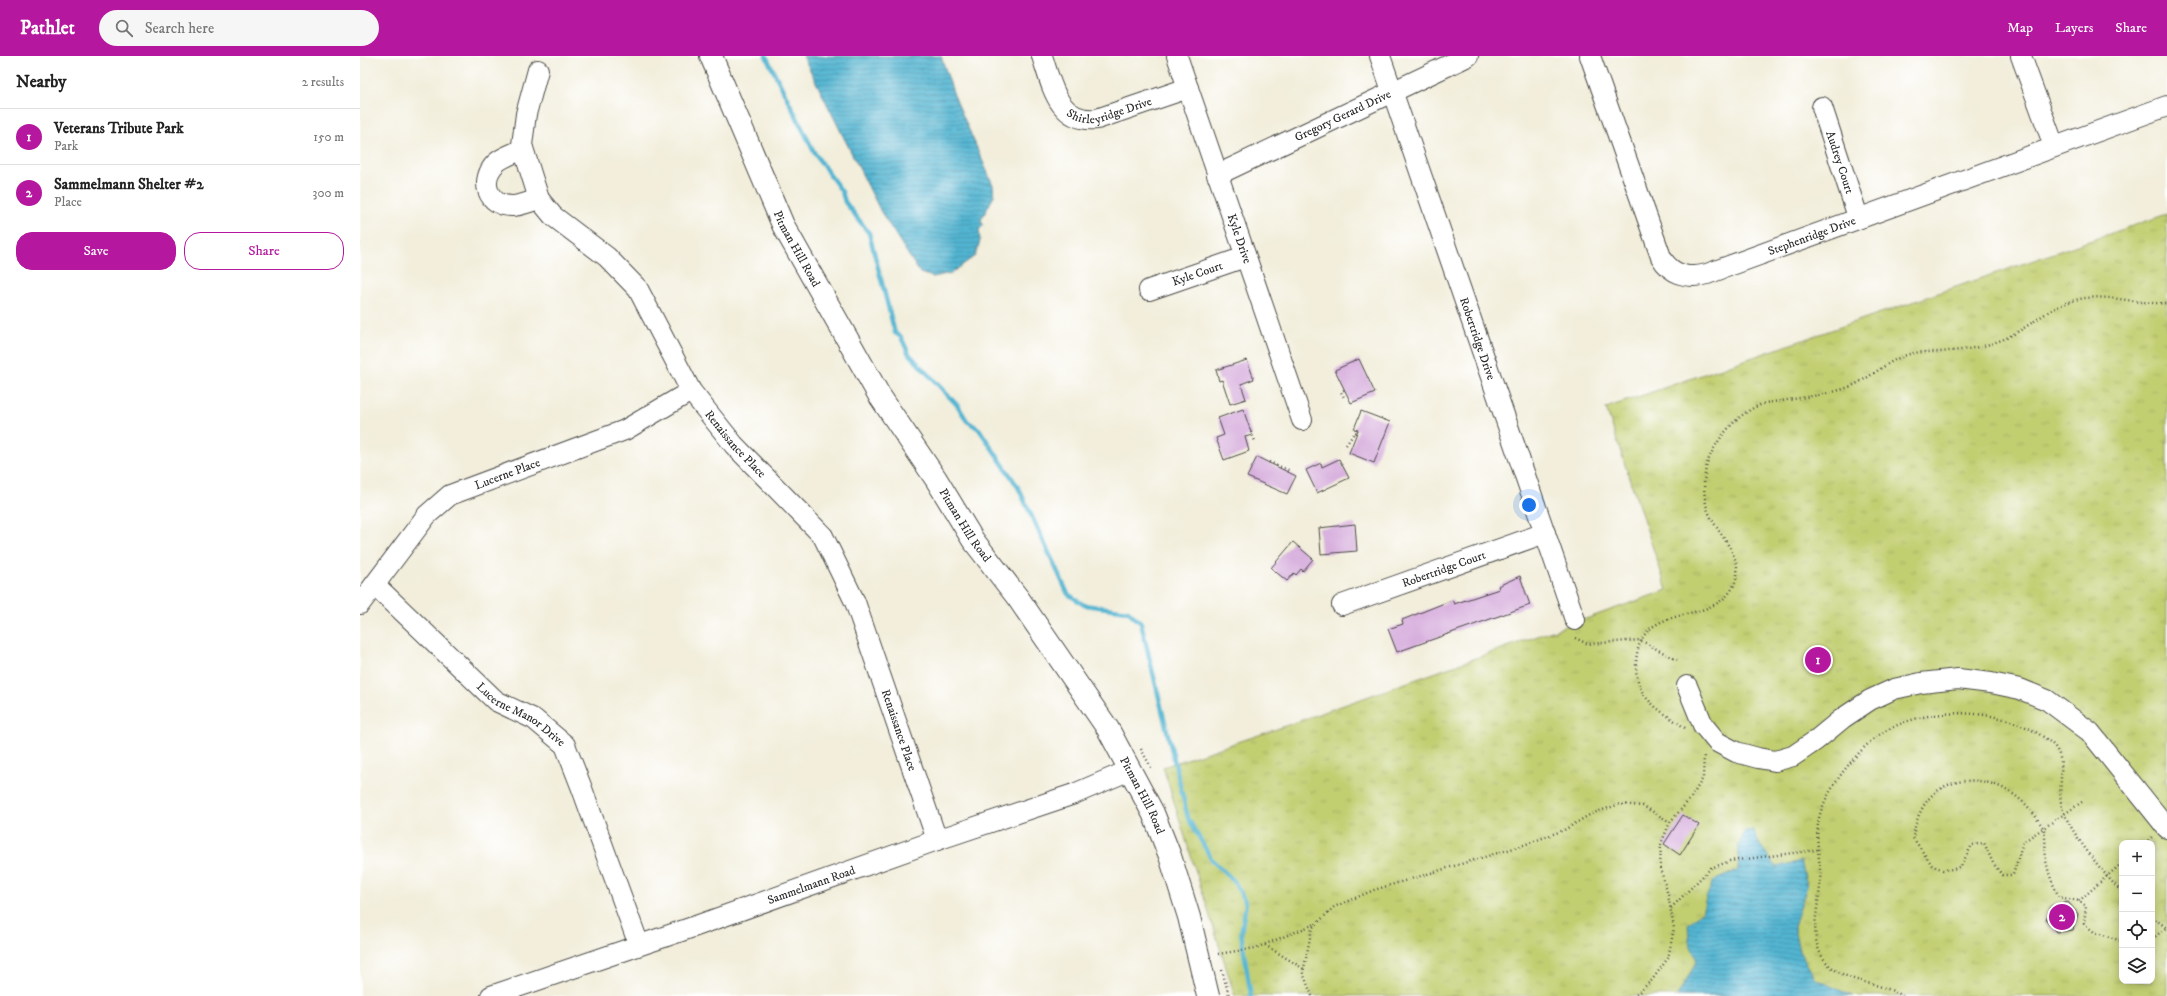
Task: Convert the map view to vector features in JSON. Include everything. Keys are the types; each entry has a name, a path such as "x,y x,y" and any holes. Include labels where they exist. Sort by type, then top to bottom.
{"main road":[{"name":"Pitman Hill Road","path":"711,56 783,225 879,395 936,479 973,540 1018,598 1108,729 1153,813 1170,856 1189,917 1208,996"}],"street":[{"name":"Shirleyridge Drive","path":"1042,56 1061,104 1071,115 1084,120 1097,119 1188,88"},
{"name":"Kyle Drive","path":"1177,56 1302,420"},
{"name":"Robertridge Drive","path":"1380,56 1575,620"},
{"name":"Gregory Gerard Drive","path":"1217,175 1393,93 1468,56"},
{"name":"Stephenridge Drive","path":"1590,56 1661,258 1672,270 1690,277 1696,277 2167,106"},
{"path":"2021,56 2054,146"},
{"name":"Renaissance Place","path":"538,70 526,114 523,149 539,199 554,216 607,257 638,289 691,390 734,445 811,522 823,536 855,602 937,840"},
{"name":"Audrey Court","path":"1822,106 1858,218"},
{"path":"523,149 497,162 489,171 486,181 488,192 496,202 513,206 539,199"},
{"name":"Kyle Court","path":"1149,290 1245,257"},
{"name":"Lucerne Place","path":"360,604 427,515 450,495 625,430 691,390"},
{"name":"Robertridge Court","path":"1342,605 1545,533"},
{"name":"Lucerne Manor Drive","path":"375,585 496,701 534,720 565,745 639,945"},
{"path":"1687,686 1703,725 1717,742 1736,752 1775,761 1793,756 1815,741 1843,718 1870,700 1894,689 1921,683 1958,679 1991,683 2020,690 2047,700 2090,732 2167,828"},
{"name":"Sammelmann Road","path":"491,996 937,840 1074,794 1130,770"}],"path":[{"path":"1687,729 1650,705 1638,686 1636,652 1642,637 1657,623 1721,601 1733,587 1737,574 1737,562 1707,508 1704,485 1708,462 1711,456 1721,438 1740,416 1760,405 1824,394 1851,386 1895,359 1915,353 1981,347 2005,339 2071,301 2092,298 2150,304 2167,303"},
{"path":"1344,390 1341,392 1345,399"},
{"path":"1251,432 1255,440"},
{"path":"1346,445 1355,432 1357,433"},
{"path":"1269,462 1291,471"},
{"path":"1575,620 1566,633 1588,644 1640,640 1677,660"},
{"path":"1903,996 1844,975 1830,965 1818,949 1815,936 1815,916 1820,886 1817,850 1819,818 1833,784 1848,766 1862,750 1880,735 1900,724 1923,718 1955,713 1991,716 2018,723 2051,742 2058,753 2062,772 2060,795 2065,814 2074,830 2119,889"},
{"path":"1635,996 1652,980 1668,958 1674,928 1660,867 1661,844 1670,822 1691,798 1703,778 1704,753 1700,747"},
{"path":"2082,802 2065,814 2043,828 2023,842 2013,875 2002,875 1984,843 1972,845 1961,866 1954,869 1943,870 1932,865 1913,838 1916,817 1934,794 1949,784 1973,780 1992,783 2011,792 2028,806 2043,828 2048,871 2059,897 2079,901 2086,906 2084,924 2094,932 2119,940"},
{"path":"1312,996 1303,973 1312,928 1334,907 1374,890 1521,846 1564,830 1591,814 1620,804 1643,806 1670,822"},
{"path":"1670,908 1711,868 1730,861 1774,854 1817,850"},
{"path":"2079,901 2119,866"},
{"path":"2155,919 2167,927 2155,937"},
{"path":"1218,954 1254,949 1318,923"},
{"path":"1265,945 1304,969"}],"green space":[{"path":"2167,214 2167,996 1235,996 1163,767 1271,731 1667,590 1606,408"}],"water":[{"path":"803,56 941,56 954,95 993,185 994,196 981,220 983,225 979,230 980,241 975,256 951,273 933,277 920,273 881,212"},
{"path":"1753,830 1760,845 1776,867 1801,861 1807,886 1794,927 1799,951 1816,979 1852,996 1677,996 1697,961 1689,941 1688,924 1702,912 1713,881 1738,870 1739,845 1745,831"}],"building":[{"path":"1359,359 1375,393 1351,403 1335,370"},
{"path":"1247,360 1254,379 1241,384 1246,399 1230,404 1222,380 1219,381 1216,370"},
{"path":"1243,409 1252,435 1245,437 1249,451 1224,460 1216,438 1224,435 1218,418"},
{"path":"1361,411 1390,422 1374,463 1349,453 1358,430 1354,429"},
{"path":"1257,457 1296,476 1287,494 1247,477"},
{"path":"1339,459 1349,478 1317,493 1306,470 1321,463 1322,467"},
{"path":"1355,524 1357,551 1321,554 1319,528"},
{"path":"1293,542 1313,559 1303,571 1301,569 1296,575 1294,573 1287,581 1271,568"},
{"path":"1520,576 1530,605 1397,652 1388,629 1403,624 1402,620 1452,600 1454,604 1499,589 1498,586"},
{"path":"1683,815 1699,825 1680,855 1664,844"},
{"path":"2068,902 2078,914 2073,930 2057,932 2046,920 2051,906"}],"waterway":[{"path":"766,56 815,154 842,192 845,202 869,233 895,333 901,337 909,354 958,406 967,421 979,429 1018,487 1068,594 1084,605 1128,611 1141,623 1188,818 1212,860 1234,881 1246,903 1241,933 1251,996"}],"place":[{"name":"Veterans Tribute Park","path":"1818,660"},
{"name":"Sammelmann Shelter #2","path":"2062,917"}]}
